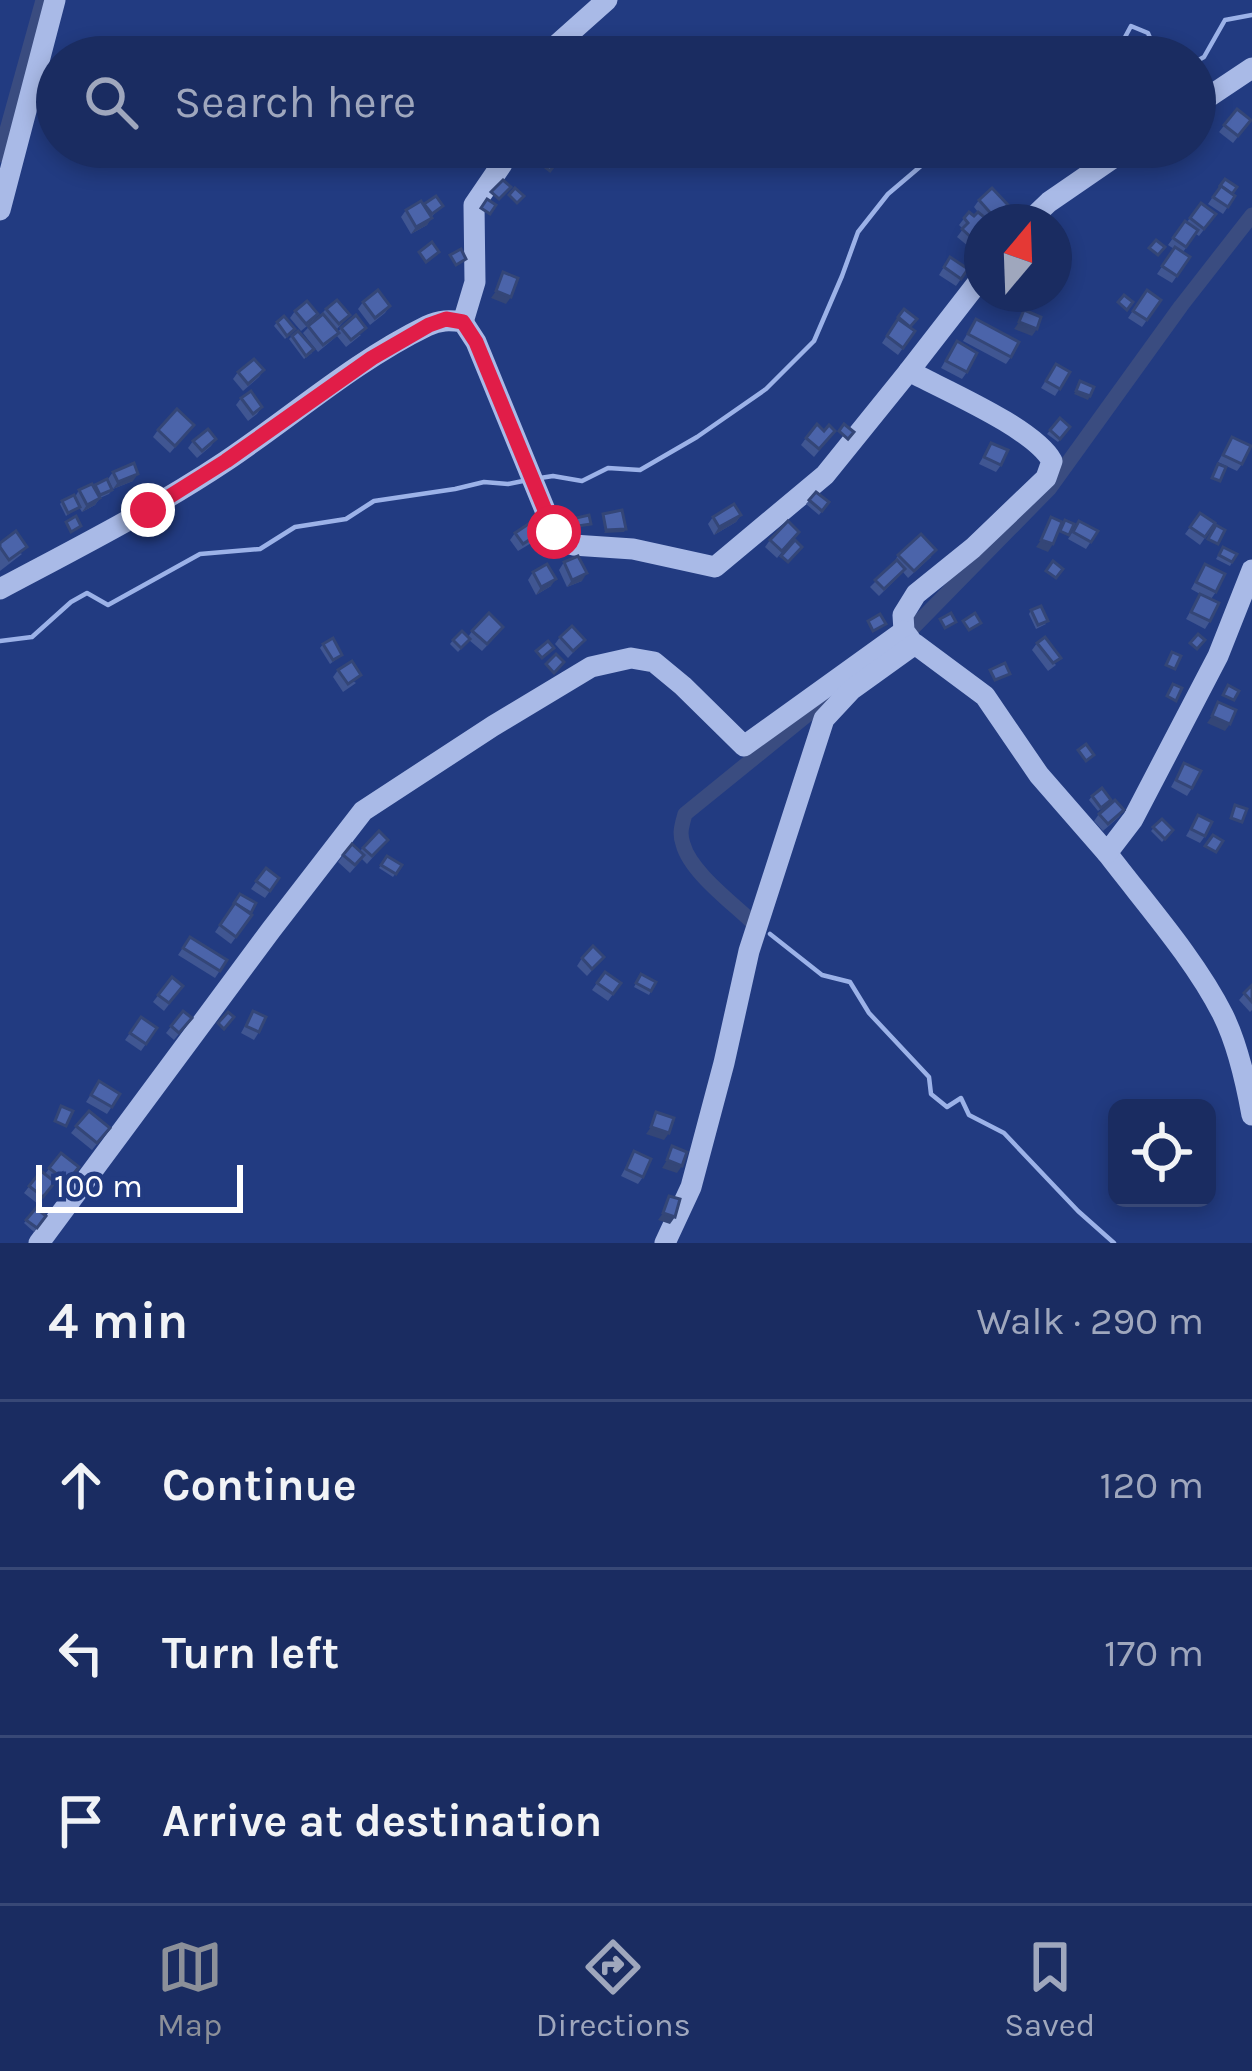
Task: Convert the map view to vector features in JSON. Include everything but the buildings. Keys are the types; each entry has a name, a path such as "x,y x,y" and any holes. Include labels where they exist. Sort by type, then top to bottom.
{"street":[{"path":"46,36 55,0"},
{"path":"567,36 607,0"},
{"path":"1216,92 1252,68"},
{"path":"0,210 36,73"},
{"path":"463,322 475,282 474,205 499,168"},
{"path":"1047,204 1098,168"},
{"path":"0,589 148,510 372,358 446,319 463,322 476,342 554,532 573,544 633,549 715,567 825,475 964,300"},
{"path":"909,371 994,416 1046,450 1052,461 1046,478 973,548 916,594 903,615 910,638 985,696 1039,775 1107,853 1206,985 1225,1018 1252,1114"},
{"path":"1107,853 1133,819 1218,656 1252,570"},
{"path":"39,1243 363,811 591,667 631,658 654,662 745,746 910,638"},
{"path":"665,1243 691,1186 748,951 824,719 910,638"}],"waterway":[{"path":"0,155 43,0"},
{"path":"1216,36 1225,20 1252,15"},
{"path":"1126,36 1131,26 1149,36"},
{"path":"540,478 582,481 608,468 640,470 766,389 814,341 858,232 888,194 919,168"},
{"path":"903,638 1049,489 1252,215"},
{"path":"0,641 32,637 87,593 108,605 200,554 260,549 295,527 346,519 374,501 484,482 523,481"},
{"path":"750,920 687,854 681,836 685,814 828,698"},
{"path":"770,934 822,975 850,982 869,1013 929,1077 931,1094 947,1107 961,1098 969,1115 1004,1133 1114,1243"}],"route":[{"path":"148,510 372,358 446,319 463,322 476,342 554,532"}]}
